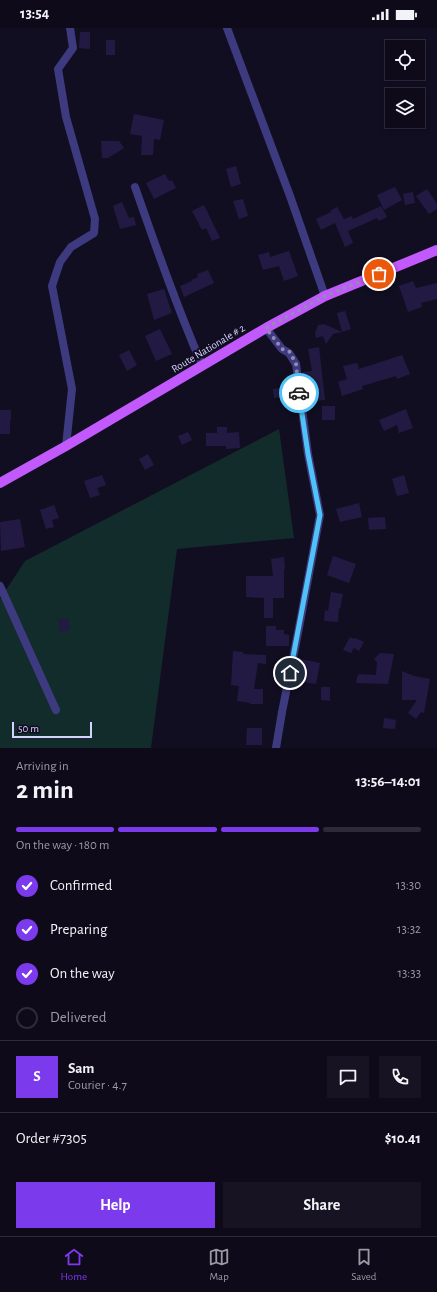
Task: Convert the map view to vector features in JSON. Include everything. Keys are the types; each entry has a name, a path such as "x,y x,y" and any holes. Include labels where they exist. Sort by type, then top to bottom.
{"main road":[{"name":"Route Nationale # 2","path":"0,483 66,446 266,328 325,296 437,250"}],"street":[{"path":"66,446 72,389 52,286 60,262 71,247 94,233 95,219 66,117 58,69 73,48 70,28"},
{"path":"227,28 290,196 325,296"},
{"path":"135,187 173,294 202,365"},
{"path":"266,328 282,349 290,352 296,364 308,454 320,515 276,748"},
{"path":"0,586 56,710"}],"green space":[{"path":"279,429 294,538 177,549 151,748 0,748 0,599 25,561"}],"building":[{"path":"80,32 90,32 90,49 79,48"},
{"path":"106,40 115,40 115,55 106,55"},
{"path":"134,114 164,120 160,140 154,139 153,155 141,155 142,136 130,134"},
{"path":"101,141 119,141 124,148 108,158 102,158"},
{"path":"236,166 241,184 231,187 226,169"},
{"path":"165,174 169,181 172,180 176,188 154,199 146,183"},
{"path":"395,187 402,200 384,210 377,195"},
{"path":"427,189 437,204 437,209 429,214 416,196"},
{"path":"413,192 415,203 405,205 403,194"},
{"path":"243,199 248,216 239,219 233,201"},
{"path":"122,202 129,218 134,217 136,225 120,229 113,206"},
{"path":"204,205 220,238 212,241 206,228 202,230 192,211"},
{"path":"381,206 387,217 379,221 377,218 348,231 353,243 345,247 335,223 321,230 316,219 331,212 330,211 337,207 344,219 352,216 353,219"},
{"path":"289,251 298,276 284,281 279,266 263,270 258,255 269,252 270,257"},
{"path":"208,270 214,283 184,297 180,286 198,277 197,274"},
{"path":"413,281 416,288 437,283 437,299 421,303 422,307 408,312 399,286"},
{"path":"164,289 172,313 154,320 147,294"},
{"path":"345,311 351,329 342,332 337,313"},
{"path":"324,324 342,332 333,334 326,344 323,336 316,338 315,333 318,325"},
{"path":"160,329 172,354 156,361 145,336"},
{"path":"319,347 325,400 307,402 303,372 312,371 308,349"},
{"path":"129,350 137,365 127,371 119,355"},
{"path":"402,355 410,374 397,379 396,376 362,386 363,389 342,396 338,382 347,379 343,366 357,363 359,369"},
{"path":"282,388 284,397 274,398 273,389"},
{"path":"322,406 335,406 335,420 322,420"},
{"path":"406,409 413,428 399,433 397,425 384,431 379,420"},
{"path":"0,410 11,410 10,434 0,434"},
{"path":"217,427 227,427 227,433 239,432 240,448 226,449 226,446 206,446 206,433 217,433"},
{"path":"188,432 192,440 182,445 178,436"},
{"path":"148,454 154,465 145,470 139,459"},
{"path":"102,475 106,485 97,488 100,495 90,498 84,481"},
{"path":"404,475 409,493 397,496 392,479"},
{"path":"359,503 362,517 340,522 336,509"},
{"path":"54,505 59,518 52,520 54,527 46,529 40,510"},
{"path":"385,517 386,529 369,530 368,518"},
{"path":"20,519 25,547 1,551 0,522"},
{"path":"333,556 356,564 349,583 327,575"},
{"path":"284,557 284,598 273,598 273,618 264,618 264,598 246,597 246,576 273,576 271,559"},
{"path":"331,592 343,594 340,609 339,608 338,622 324,621 325,610 328,611"},
{"path":"68,618 70,630 60,632 58,620"},
{"path":"266,626 276,626 276,630 284,630 284,634 289,635 289,646 266,646"},
{"path":"350,637 364,642 359,651 354,648 351,653 343,650"},
{"path":"233,651 243,652 243,654 266,655 266,664 258,663 254,689 263,689 263,704 250,704 237,701 239,686 231,685"},
{"path":"380,653 394,654 388,684 356,683 359,674 376,675 377,662 374,659"},
{"path":"300,659 320,663 316,684 296,681"},
{"path":"402,671 414,676 430,679 424,713 421,712 416,719 408,713 417,700 402,700"},
{"path":"321,687 330,687 330,701 321,700"},
{"path":"384,718 396,720 395,729 383,728"},
{"path":"247,728 262,728 262,745 246,745"}],"way so far":[{"path":"299,393 296,364 290,352 282,349 266,328 325,296 379,274"}],"route":[{"path":"290,673 320,515 308,454 299,393"}]}
